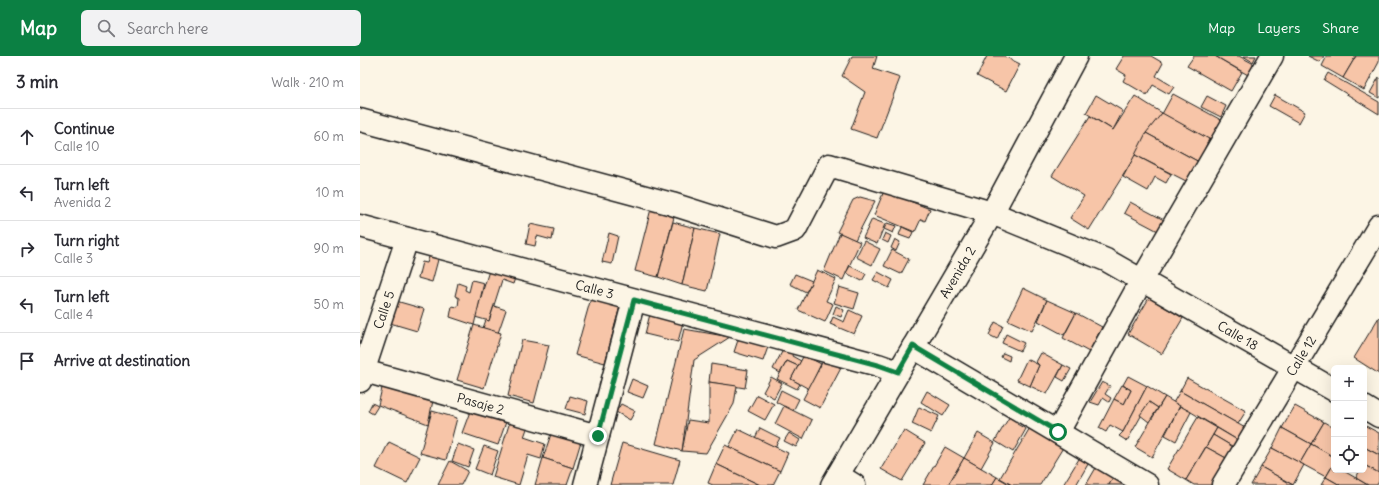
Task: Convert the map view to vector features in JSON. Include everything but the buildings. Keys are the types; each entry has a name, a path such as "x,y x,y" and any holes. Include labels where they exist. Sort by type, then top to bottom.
{"street":[{"name":"Avenida 2","path":"842,482 898,372 992,213 1076,56"},
{"path":"1058,432 1142,280 1272,56"},
{"name":"Calle 18","path":"360,120 672,204 776,237 795,230 829,164 992,213 1106,260 1331,388"},
{"name":"Calle 3","path":"360,226 878,365 898,372"},
{"name":"Calle 12","path":"1223,485 1379,226"},
{"name":"Calle 5","path":"362,376 407,239"},
{"path":"585,485 634,300"},
{"path":"913,346 1147,485"},
{"name":"Pasaje 2","path":"362,376 598,436"},
{"path":"1367,409 1379,416"}],"route":[{"path":"598,436 634,300 878,365 898,372 913,346 1058,432"}]}
